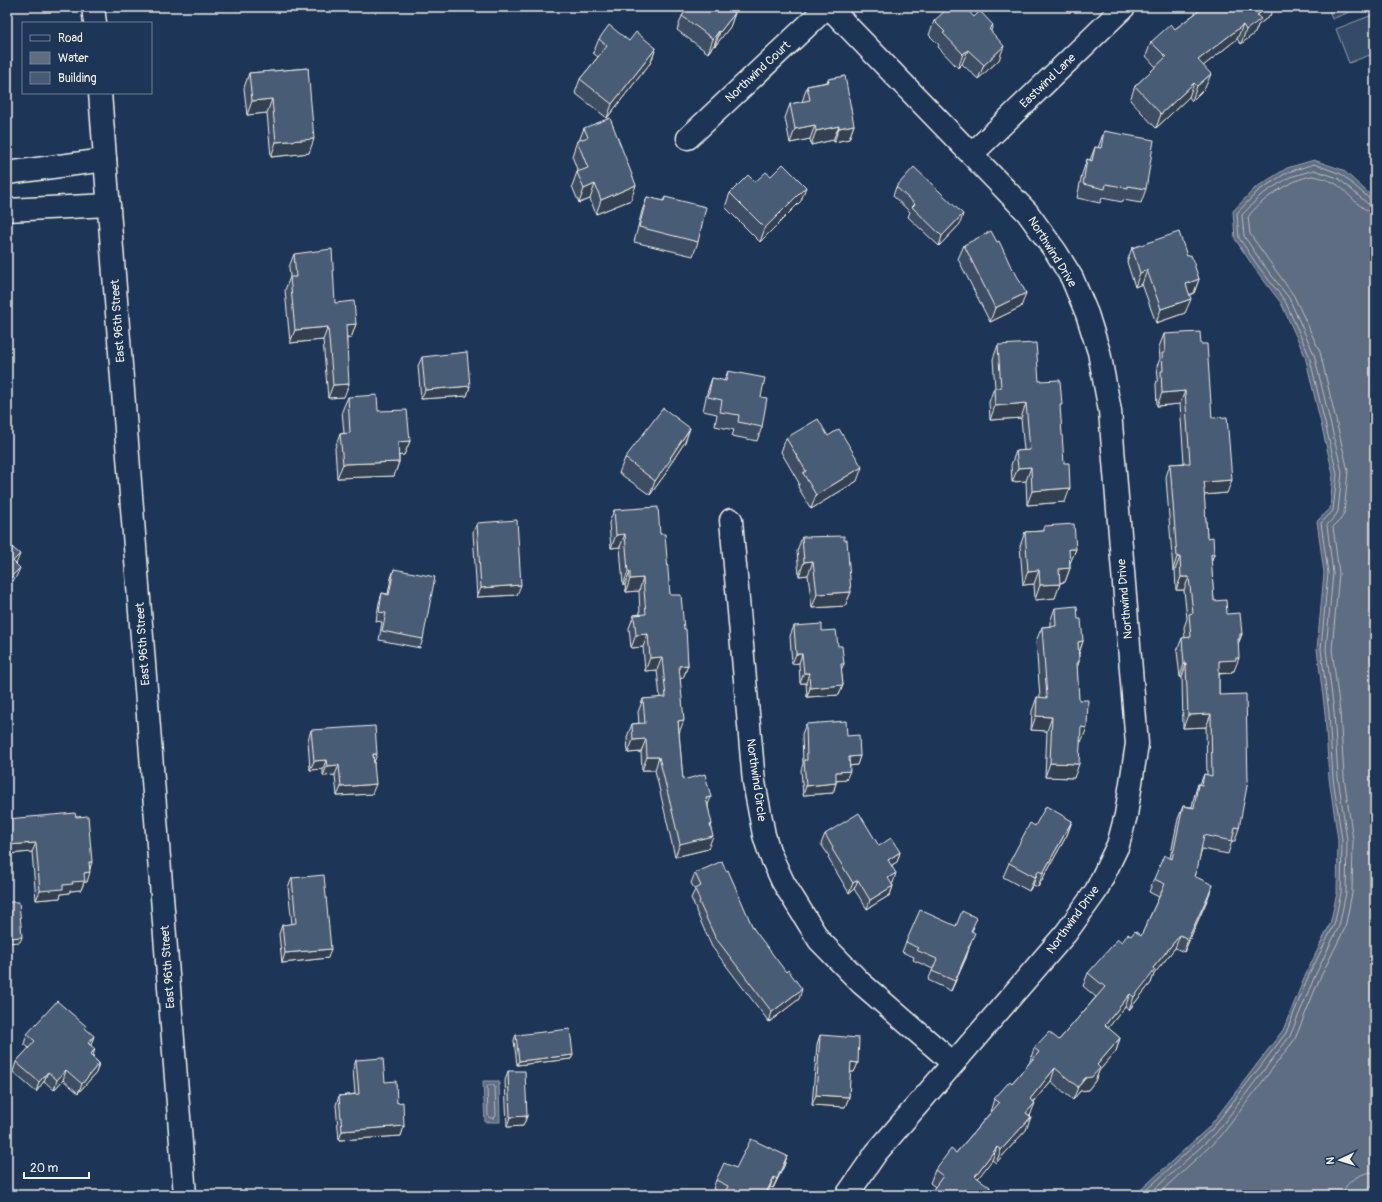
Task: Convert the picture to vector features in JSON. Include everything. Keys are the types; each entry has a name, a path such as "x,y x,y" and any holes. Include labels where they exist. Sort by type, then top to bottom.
{"street":[{"path":"93,7 95,22"},
{"name":"Northwind Court","path":"688,138 828,7"},
{"name":"Northwind Drive","path":"828,7 1027,212 1056,252 1072,278 1087,314 1099,352 1110,411 1136,744 1126,815 1118,844 1096,891 1066,933 876,1153 847,1195"},
{"name":"Eastwind Lane","path":"972,154 1124,7"},
{"name":"East 96th Street","path":"100,94 185,1195"},
{"path":"7,173 105,160"},
{"path":"7,210 109,205"},
{"name":"Northwind Circle","path":"732,520 754,782 764,835 770,854 783,882 819,940 861,984 953,1063"}],"shaded area":[{"path":"1328,7 1362,7 1332,19"},
{"path":"1375,14 1375,53 1349,63 1336,29"}],"water":[{"path":"1314,160 1343,170 1375,199 1375,1186 1354,1195 1135,1195 1209,1127 1283,1030 1306,974 1330,924 1337,893 1338,840 1329,778 1325,713 1317,649 1324,573 1317,521 1330,509 1333,474 1305,356 1281,303 1255,269 1235,239 1233,211 1255,188 1287,168"},
{"path":"483,1081 499,1081 500,1122 485,1122"}],"building":[{"path":"689,7 731,7 730,8 735,13 713,39 682,16"},
{"path":"949,7 965,7 974,17 980,11 993,25 989,29 1004,46 984,65 968,50 963,54 934,21"},
{"path":"1204,7 1269,7 1257,15 1261,19 1246,30 1243,25 1198,60 1211,74 1197,86 1194,83 1161,114 1135,86 1166,57 1151,42 1171,24 1175,29"},
{"path":"609,25 629,41 636,32 656,48 612,104 580,79 607,46 599,39"},
{"path":"308,68 314,139 276,142 272,99 252,101 249,73"},
{"path":"845,76 854,125 839,128 839,126 816,131 815,125 795,129 790,104 810,100 807,86 829,82 828,79"},
{"path":"610,118 636,185 601,200 595,184 584,189 577,172 588,168 577,141 588,137 584,128"},
{"path":"1104,131 1154,140 1146,189 1128,186 1128,188 1106,184 1105,189 1083,184 1087,159 1092,161 1095,147 1101,148"},
{"path":"783,164 806,187 765,228 730,193 748,175 755,182 766,172 771,176"},
{"path":"914,167 963,214 942,236 912,207 915,204 896,187"},
{"path":"647,197 664,201 665,197 706,207 698,242 639,227"},
{"path":"991,231 997,242 999,241 1013,271 1014,270 1026,293 995,308 964,245"},
{"path":"1179,232 1187,256 1191,255 1199,279 1186,284 1191,299 1161,309 1147,270 1140,273 1132,248"},
{"path":"332,249 335,303 354,301 356,324 346,325 349,384 333,385 328,327 295,330 290,277 296,277 294,254"},
{"path":"1200,332 1201,344 1207,344 1212,418 1227,417 1232,480 1204,482 1204,489 1207,538 1213,537 1214,554 1211,554 1214,601 1226,600 1227,614 1240,613 1242,634 1240,634 1240,639 1238,639 1239,658 1236,658 1236,660 1219,661 1219,695 1246,694 1248,781 1239,828 1235,827 1232,841 1204,835 1198,866 1194,876 1213,885 1188,939 1180,935 1153,968 1155,970 1134,997 1130,994 1105,1025 1120,1038 1097,1065 1100,1068 1092,1077 1085,1078 1078,1087 1055,1068 1030,1099 1035,1103 1026,1113 1031,1117 1001,1150 997,1147 975,1176 990,1187 984,1195 929,1195 943,1176 935,1170 951,1149 956,1153 999,1103 994,1099 1010,1081 1012,1083 1039,1052 1034,1048 1049,1032 1059,1040 1105,987 1088,973 1118,939 1122,942 1128,934 1131,936 1135,931 1141,936 1165,884 1154,879 1164,855 1172,859 1183,806 1194,808 1198,784 1202,785 1204,774 1212,776 1211,714 1188,715 1186,664 1184,664 1182,638 1191,637 1189,614 1193,613 1189,577 1181,577 1180,557 1177,557 1170,464 1190,463 1185,391 1162,393 1161,371 1163,371 1162,353 1165,353 1164,334"},
{"path":"1036,343 1039,381 1060,380 1062,405 1060,405 1064,463 1069,463 1070,488 1032,491 1031,467 1018,468 1016,451 1030,450 1026,403 995,406 994,388 1001,388 998,345"},
{"path":"467,352 470,386 425,390 422,357"},
{"path":"728,371 765,378 761,397 767,398 762,427 738,422 739,415 720,412 722,400 708,397 712,378 726,381"},
{"path":"377,395 378,411 407,410 410,441 398,442 399,462 343,464 340,434 350,433 348,397"},
{"path":"663,408 690,428 670,458 671,459 655,481 625,458"},
{"path":"818,419 828,436 839,429 862,467 816,495 803,473 806,471 786,438"},
{"path":"658,507 660,534 665,534 670,595 681,595 684,629 686,629 688,665 679,666 684,720 678,721 683,780 705,774 711,797 706,798 713,836 680,844 659,757 647,757 646,739 633,740 632,724 645,723 643,699 666,697 662,657 650,658 648,634 636,635 634,615 646,614 643,578 630,579 630,572 628,572 625,534 616,535 614,510"},
{"path":"517,520 521,585 481,588 477,523"},
{"path":"1074,524 1076,549 1069,549 1070,568 1059,569 1060,584 1040,585 1039,570 1028,571 1025,532 1044,531 1044,526"},
{"path":"844,536 844,540 847,540 851,592 817,594 813,561 804,562 802,537"},
{"path":"7,543 20,554 13,561 20,568 7,581"},
{"path":"394,569 435,577 423,639 382,631 386,613 379,612 382,593 389,595"},
{"path":"1077,606 1078,619 1081,619 1083,641 1078,642 1079,662 1077,662 1079,700 1088,700 1087,728 1081,727 1079,764 1050,763 1052,717 1036,716 1037,697 1047,698 1042,627 1056,626 1055,608"},
{"path":"822,624 822,631 836,630 838,646 842,646 844,664 841,664 843,685 810,688 809,673 804,673 802,654 796,654 794,626"},
{"path":"846,721 847,736 859,735 860,756 849,757 850,771 836,772 836,783 806,786 804,760 807,760 806,724"},
{"path":"375,726 377,754 373,754 376,784 341,787 339,765 327,766 326,760 314,761 311,730"},
{"path":"1046,806 1072,821 1043,873 1038,871 1035,877 1009,863 1030,823 1035,826"},
{"path":"75,813 76,817 88,816 92,862 89,862 90,872 84,873 85,881 72,882 73,884 63,885 63,889 40,891 36,843 7,845 7,819"},
{"path":"859,813 879,846 891,838 900,852 888,860 896,873 888,878 893,886 870,900 858,880 853,883 832,849 833,848 825,834"},
{"path":"722,861 726,871 728,870 753,928 786,972 788,970 802,989 772,1012 715,937 699,902 700,901 695,889 701,886 695,873"},
{"path":"324,875 331,949 285,953 282,925 296,923 292,878"},
{"path":"7,902 19,902 22,937 7,938"},
{"path":"920,910 956,926 962,911 977,918 971,931 975,933 955,981 932,971 937,959 916,950 918,948 906,942"},
{"path":"57,1001 86,1026 85,1028 94,1036 88,1043 95,1049 90,1055 99,1063 82,1084 66,1070 57,1080 48,1072 39,1082 16,1062 35,1041 27,1034"},
{"path":"570,1029 573,1055 519,1061 516,1035"},
{"path":"820,1035 859,1038 858,1063 851,1062 849,1097 816,1095"},
{"path":"383,1058 385,1082 396,1081 397,1103 403,1102 404,1126 342,1131 339,1096 359,1094 356,1060"},
{"path":"508,1071 525,1071 527,1116 510,1117"},
{"path":"751,1139 787,1156 777,1179 774,1177 765,1195 724,1195 728,1186 716,1180 724,1163 736,1168"}]}
